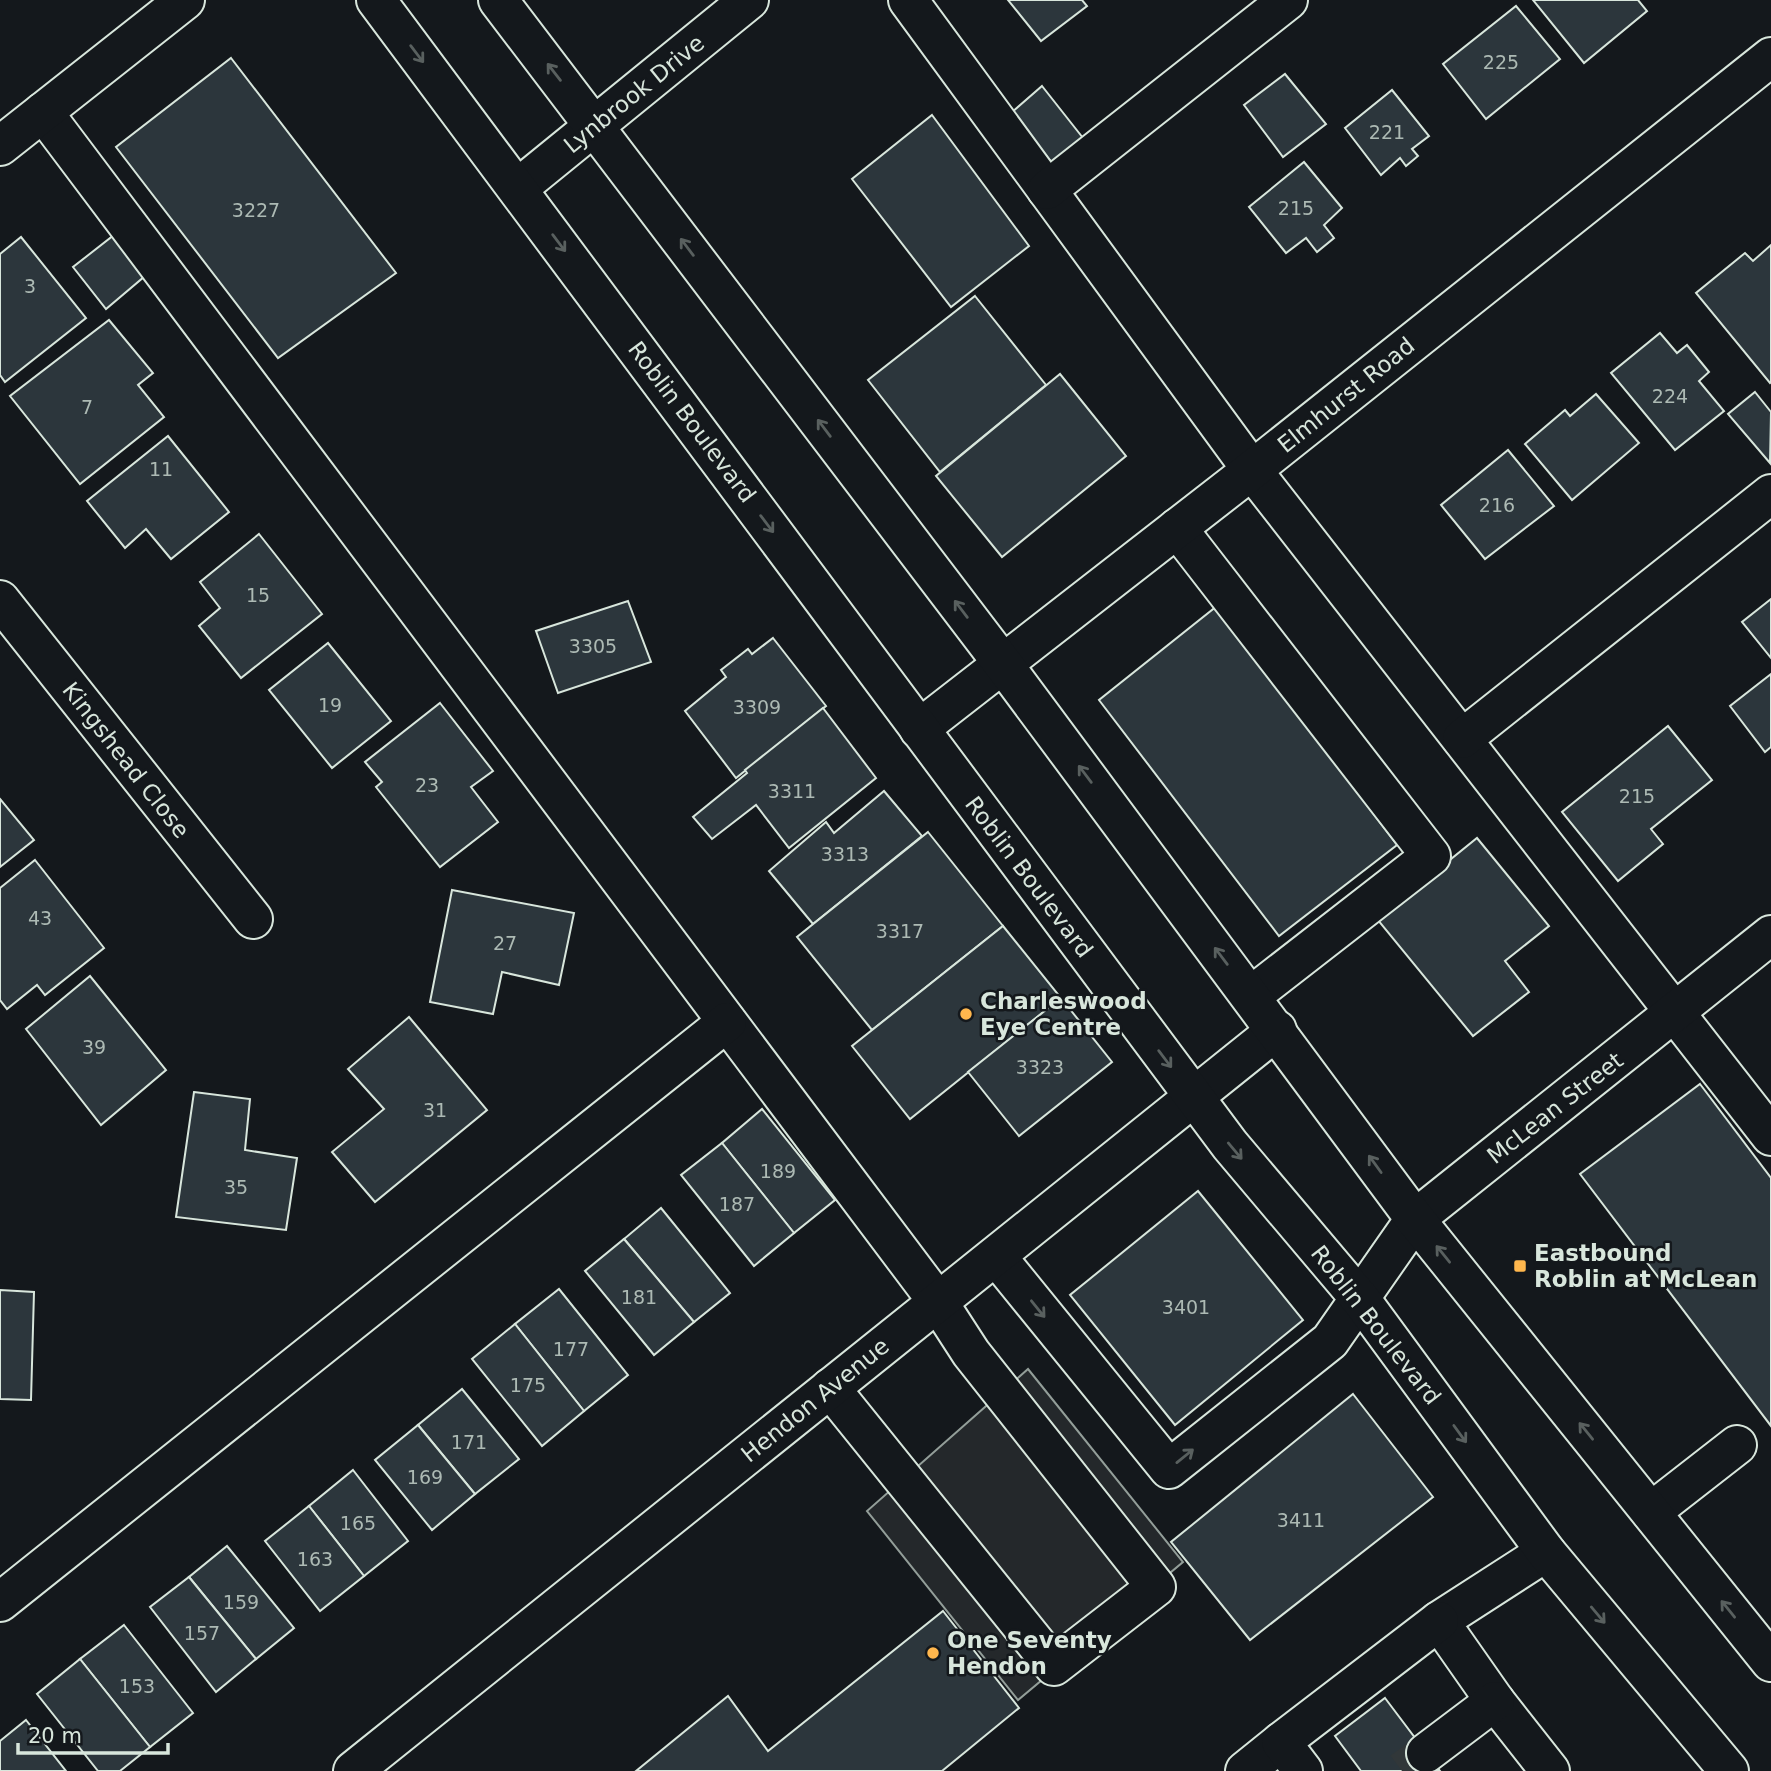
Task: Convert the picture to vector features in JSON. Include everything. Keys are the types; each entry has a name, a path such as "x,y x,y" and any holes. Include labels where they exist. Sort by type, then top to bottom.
{"main road":[{"path":"0,146 185,0"},
{"name":"Roblin Boulevard","path":"376,0 1193,1097 1361,1300 1546,1552 1729,1771"},
{"path":"498,0 1003,664 1278,1030 1415,1219 1771,1662"},
{"name":"Lynbrook Drive","path":"518,188 749,0"},
{"path":"908,0 1252,470 1771,1136"},
{"path":"1048,190 1288,0"},
{"name":"Elmhurst Road","path":"919,729 1252,470 1771,58"},
{"path":"43,112 938,1302 971,1353 1156,1587 1054,1666 830,1388"},
{"path":"1462,739 1771,494"},
{"path":"1177,528 1432,856 1251,996"},
{"name":"Kingshead Close","path":"0,600 253,919"},
{"name":"McLean Street","path":"996,1255 1169,1469 1330,1340 1361,1300 1415,1219 1771,935"},
{"path":"0,1602 727,1022"},
{"name":"Hendon Avenue","path":"353,1771 1278,1030"},
{"path":"1651,1512 1737,1445"},
{"path":"1245,1771 1292,1756 1439,1621 1546,1552"},
{"path":"1439,1621 1542,1768"},
{"path":"1426,1753 1495,1701"}],"shaded area":[{"path":"1028,1369 1183,1562 1018,1700 867,1511"}],"building":[{"path":"1008,0 1082,0 1087,6 1041,41"},
{"path":"1533,0 1638,0 1647,11 1584,63"},
{"path":"1516,6 1560,59 1486,119 1443,64"},
{"path":"231,58 396,273 278,358 116,147"},
{"path":"1285,74 1326,124 1283,157 1244,105"},
{"path":"1042,86 1083,138 1052,163 1011,113"},
{"path":"1392,90 1429,136 1412,149 1418,156 1406,166 1400,158 1381,175 1345,128"},
{"path":"932,115 1029,246 951,307 852,179"},
{"path":"1304,162 1342,208 1324,225 1334,238 1317,252 1306,238 1286,253 1249,207"},
{"path":"114,235 145,276 106,309 73,267"},
{"path":"21,237 86,318 5,382 0,375 0,254"},
{"path":"1771,245 1770,383 1696,293 1745,253 1753,261"},
{"path":"975,296 1046,385 940,472 868,380"},
{"path":"109,320 153,373 138,385 164,417 80,484 10,396"},
{"path":"1660,333 1677,353 1687,345 1709,372 1699,381 1724,411 1675,450 1611,373"},
{"path":"1060,374 1126,456 1002,557 936,476"},
{"path":"1755,392 1771,412 1770,463 1728,414"},
{"path":"1596,394 1639,443 1572,500 1525,444 1565,410 1570,416"},
{"path":"168,436 229,512 171,559 146,529 125,548 87,501"},
{"path":"1508,450 1554,506 1485,559 1441,505"},
{"path":"259,534 322,614 241,678 199,626 220,608 200,582"},
{"path":"1771,599 1771,658 1742,622"},
{"path":"628,601 651,662 558,693 536,631"},
{"path":"1217,606 1397,845 1279,936 1099,700"},
{"path":"773,638 826,706 736,778 685,711 726,677 721,670 748,649 752,654"},
{"path":"328,643 391,721 332,768 269,690"},
{"path":"1771,674 1771,747 1765,752 1730,706"},
{"path":"440,703 493,771 471,787 498,822 440,867 376,787 382,782 365,762"},
{"path":"823,708 876,778 789,848 756,805 712,839 693,817 747,773 745,770"},
{"path":"1668,726 1712,780 1651,829 1663,844 1618,881 1562,812"},
{"path":"884,791 922,836 813,924 769,871 826,822 834,833"},
{"path":"0,799 34,840 0,867"},
{"path":"928,832 1003,926 872,1030 797,937"},
{"path":"1477,838 1549,926 1505,961 1529,992 1473,1036 1377,919"},
{"path":"35,860 104,948 45,995 37,985 7,1009 0,1000 0,888"},
{"path":"452,890 574,913 559,985 502,972 493,1014 430,1002"},
{"name":"Charleswood Eye Centre","path":"1003,926 1061,998 910,1119 852,1046"},
{"path":"90,976 166,1070 101,1125 26,1029"},
{"path":"1061,998 1112,1062 1019,1136 968,1072"},
{"path":"409,1017 487,1110 375,1202 332,1152 384,1109 348,1069"},
{"path":"1700,1084 1771,1178 1771,1426 1580,1174"},
{"path":"194,1092 250,1099 245,1150 297,1158 286,1230 176,1217"},
{"path":"762,1109 835,1200 794,1233 722,1143"},
{"path":"722,1143 794,1233 754,1266 681,1175"},
{"path":"1198,1191 1303,1320 1175,1425 1070,1295"},
{"path":"661,1208 730,1293 694,1322 624,1239"},
{"path":"624,1239 694,1322 654,1355 585,1271"},
{"path":"559,1289 628,1375 584,1411 515,1324"},
{"path":"0,1290 34,1292 31,1400 0,1399"},
{"path":"515,1324 584,1411 542,1446 472,1359"},
{"path":"462,1389 519,1459 475,1494 418,1425"},
{"path":"1353,1394 1433,1497 1250,1640 1171,1542"},
{"path":"418,1425 475,1494 432,1530 375,1460"},
{"path":"353,1470 408,1541 364,1576 309,1506"},
{"path":"309,1506 364,1576 320,1611 265,1541"},
{"path":"227,1546 294,1628 256,1659 189,1577"},
{"path":"189,1577 256,1659 216,1692 150,1607"},
{"name":"One Seventy Hendon","path":"943,1611 1019,1708 942,1771 636,1771 728,1696 768,1751"},
{"path":"124,1625 193,1713 150,1747 80,1659"},
{"path":"80,1659 150,1747 120,1771 98,1771 37,1694"},
{"path":"1385,1698 1440,1771 1361,1771 1335,1736"},
{"path":"26,1720 66,1771 0,1771 0,1741"}],"tunnel":[{"path":"1402,1771 1426,1753"}],"place":[{"name":"Charleswood Eye Centre","path":"966,1014"},
{"name":"Eastbound Roblin at McLean","path":"1520,1266"},
{"name":"One Seventy Hendon","path":"933,1653"}]}
